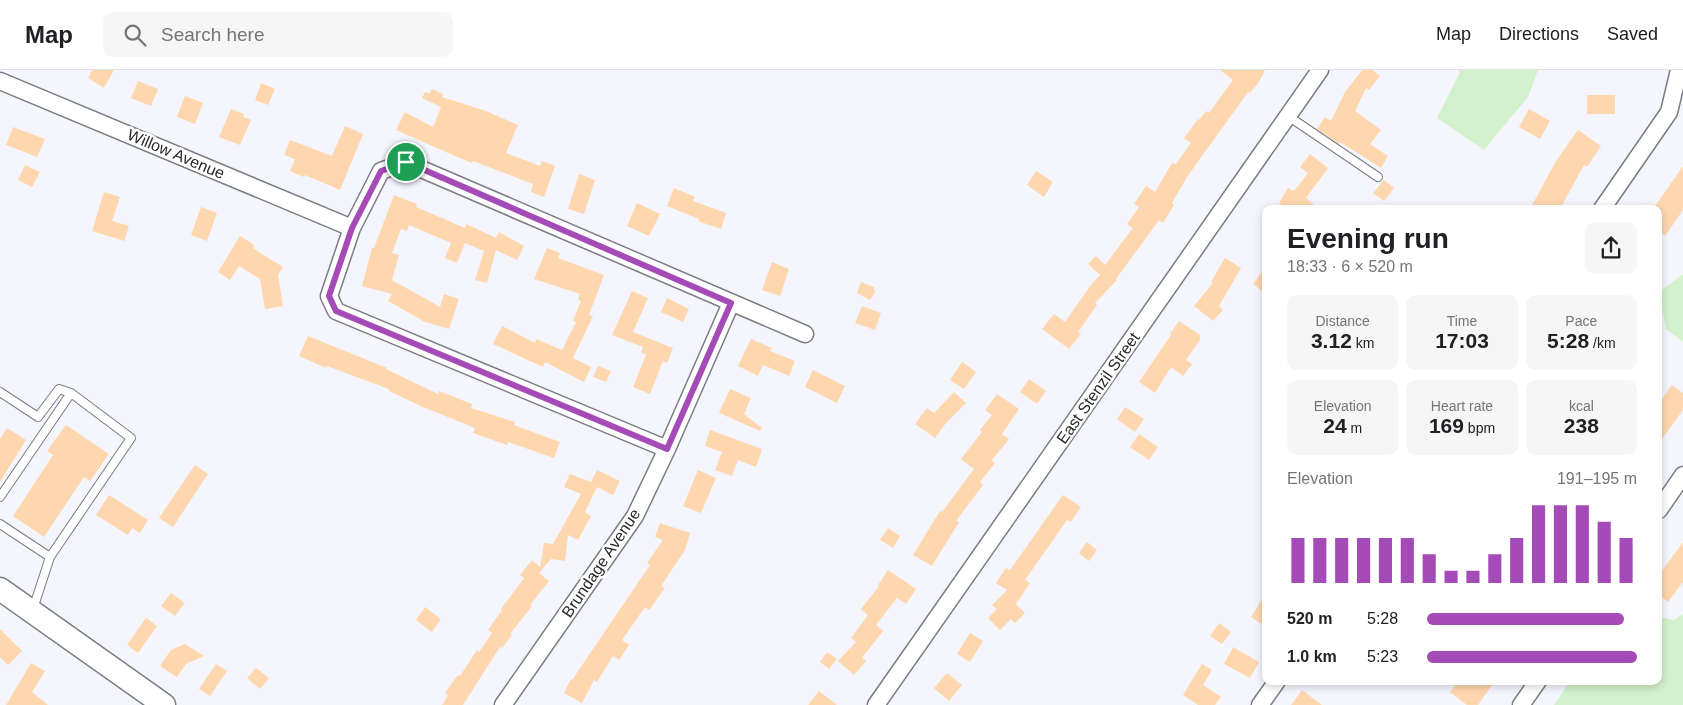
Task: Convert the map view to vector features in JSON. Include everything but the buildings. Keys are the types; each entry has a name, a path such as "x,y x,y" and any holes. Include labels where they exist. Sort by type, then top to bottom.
{"street":[{"name":"East Stenzil Street","path":"876,705 1320,70"},
{"path":"1605,205 1669,112 1680,70"},
{"name":"Willow Avenue","path":"0,81 352,228"},
{"path":"667,449 336,311 329,296 352,228 381,171 406,162 805,334"},
{"name":"Brundage Avenue","path":"503,705 636,516 731,303"},
{"path":"1662,506 1683,475"},
{"path":"0,589 164,705"},
{"path":"1260,705 1274,685"},
{"path":"1521,705 1535,685"}],"lane":[{"path":"1288,116 1378,177"},
{"path":"0,392 38,417 59,388 70,393 131,438 50,557 32,612"},
{"path":"0,497 70,393"},
{"path":"0,524 50,557"}],"green space":[{"path":"1458,70 1538,70 1528,97 1484,150 1437,118 1460,72"},
{"path":"1683,274 1683,342 1666,329 1662,308 1662,290"},
{"path":"1683,614 1683,705 1554,705 1567,685 1662,685 1662,618 1674,620"}],"route":[{"path":"406,162 731,303 667,449 336,311 329,296 352,228 381,171 406,162"}]}
